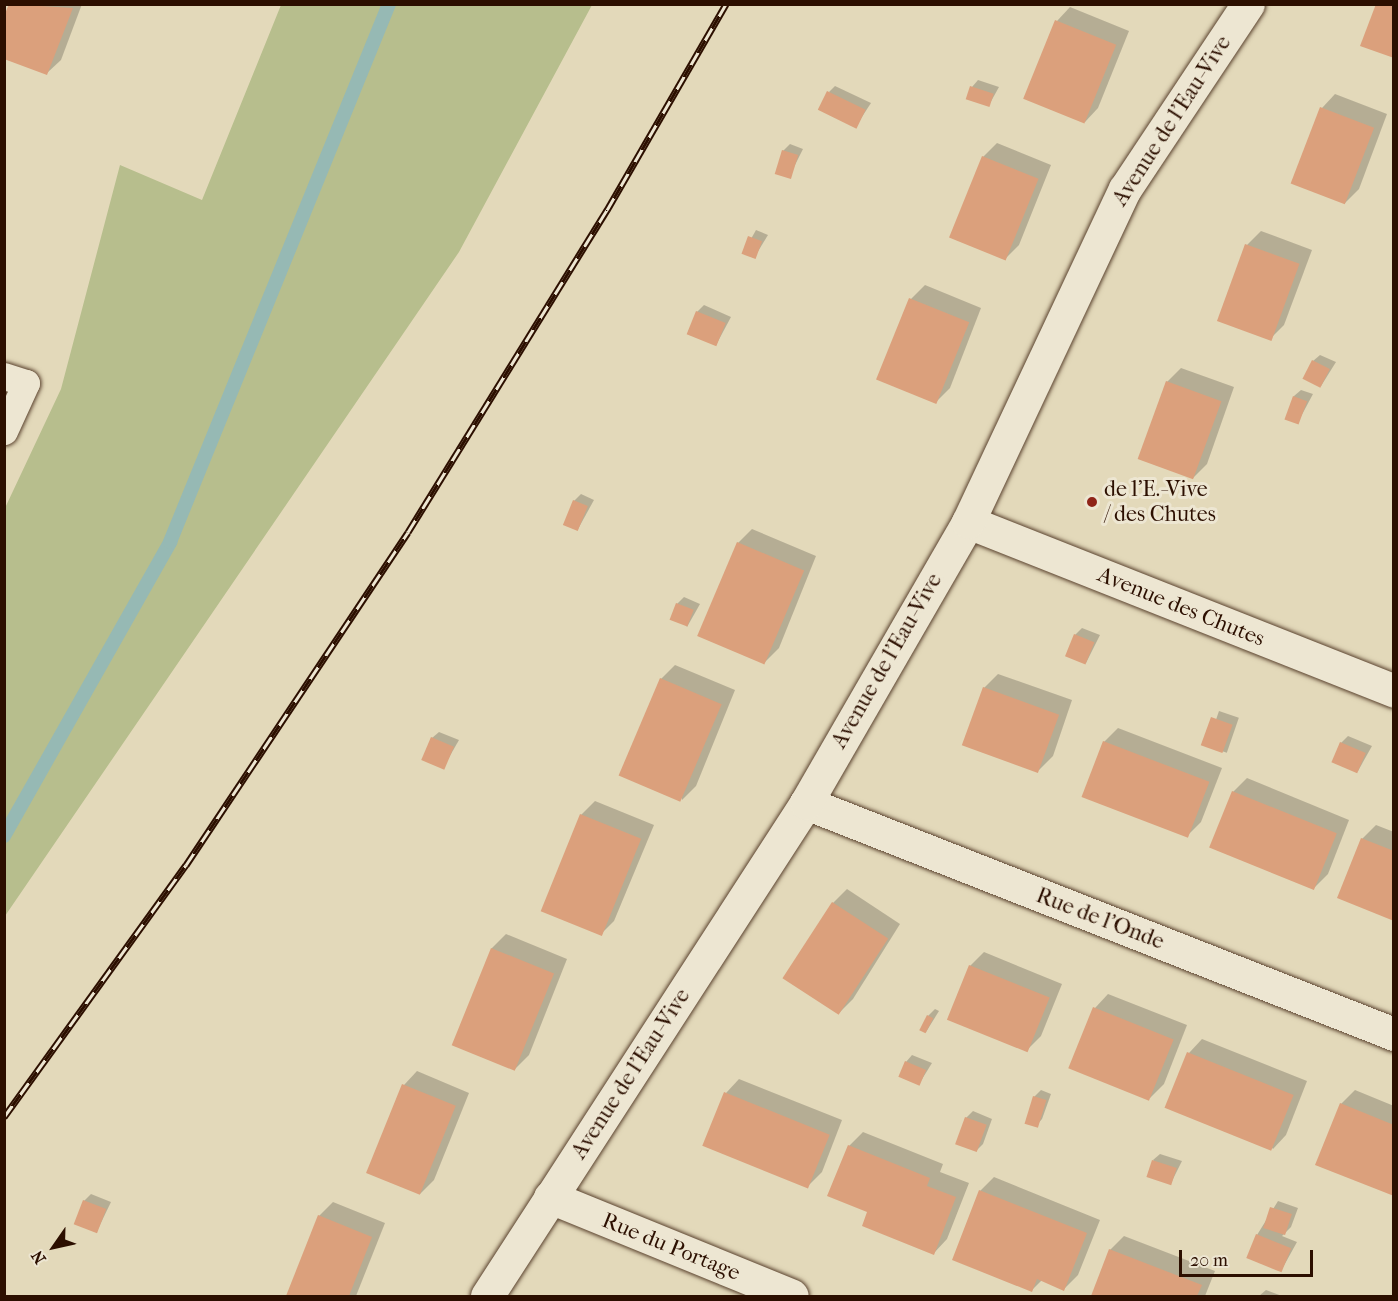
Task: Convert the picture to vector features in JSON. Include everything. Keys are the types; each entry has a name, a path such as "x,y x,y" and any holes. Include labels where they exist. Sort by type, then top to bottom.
{"street":[{"name":"Avenue de l'Eau-Vive","path":"487,1296 806,803 968,522 1125,189 1248,4"},
{"name":"Avenue des Chutes","path":"968,522 1394,691"},
{"name":"Rue de l'Onde","path":"806,803 1394,1034"},
{"name":"Rue du Portage","path":"550,1197 792,1296"}],"lane":[{"path":"4,376 26,383 4,431"}],"green space":[{"path":"281,5 592,5 459,252 5,916 5,508 61,389 120,165 202,200"}],"building":[{"path":"9,4 73,8 47,75 4,59 4,16"},
{"path":"1376,4 1394,4 1394,58 1360,46"},
{"path":"1055,20 1116,45 1084,124 1023,99"},
{"path":"970,86 994,94 989,107 966,99"},
{"path":"827,91 866,110 856,129 818,110"},
{"path":"1320,107 1374,128 1345,204 1291,184"},
{"path":"782,150 798,155 791,179 775,174"},
{"path":"982,156 1039,179 1006,260 949,238"},
{"path":"748,236 762,241 756,259 742,254"},
{"path":"1245,244 1300,264 1271,341 1217,321"},
{"path":"909,298 969,322 936,404 876,380"},
{"path":"696,311 726,323 716,346 687,334"},
{"path":"1312,360 1330,369 1320,388 1302,379"},
{"path":"1166,381 1221,401 1193,479 1138,459"},
{"path":"1293,396 1307,401 1299,425 1284,419"},
{"path":"573,500 588,506 578,531 563,525"},
{"path":"737,542 804,571 764,664 697,636"},
{"path":"676,603 694,610 687,627 670,620"},
{"path":"1074,634 1094,642 1085,664 1065,656"},
{"path":"660,678 722,704 680,802 619,776"},
{"path":"983,687 1059,715 1038,773 962,745"},
{"path":"1211,717 1233,725 1222,753 1201,745"},
{"path":"431,737 454,747 444,770 421,760"},
{"path":"1103,741 1209,782 1188,838 1081,797"},
{"path":"1340,742 1366,753 1357,773 1331,762"},
{"path":"1232,791 1337,833 1314,890 1209,848"},
{"path":"580,814 641,839 602,936 541,911"},
{"path":"1361,838 1394,851 1394,921 1337,898"},
{"path":"832,902 888,938 839,1015 782,978"},
{"path":"491,948 554,973 515,1071 452,1045"},
{"path":"969,965 1050,998 1028,1052 947,1020"},
{"path":"1093,1007 1174,1040 1149,1101 1068,1068"},
{"path":"927,1015 933,1018 926,1033 919,1030"},
{"path":"1187,1052 1294,1095 1271,1151 1165,1108"},
{"path":"905,1061 926,1070 920,1086 898,1077"},
{"path":"402,1084 456,1106 420,1195 366,1173"},
{"path":"724,1092 830,1135 808,1188 702,1146"},
{"path":"1033,1096 1046,1100 1038,1128 1025,1124"},
{"path":"1340,1103 1394,1125 1394,1196 1315,1165"},
{"path":"965,1117 987,1125 977,1152 955,1144"},
{"path":"848,1145 930,1178 927,1186 956,1197 934,1255 862,1226 867,1212 827,1196"},
{"path":"1152,1160 1177,1168 1171,1185 1146,1177"},
{"path":"979,1190 1087,1233 1064,1291 1037,1279 1032,1292 952,1260"},
{"path":"83,1200 106,1209 97,1233 74,1224"},
{"path":"1270,1207 1292,1214 1285,1235 1263,1228"},
{"path":"318,1215 372,1237 349,1296 286,1296"},
{"path":"1256,1234 1291,1248 1281,1272 1246,1258"},
{"path":"1109,1249 1202,1285 1197,1296 1091,1296"}],"waterway":[{"path":"4,836 170,542 389,4"}],"railway":[{"path":"4,1117 186,865 408,532 607,210 726,4"}],"place":[{"name":"de l'E.-Vive / des Chutes","path":"1092,502"}]}
